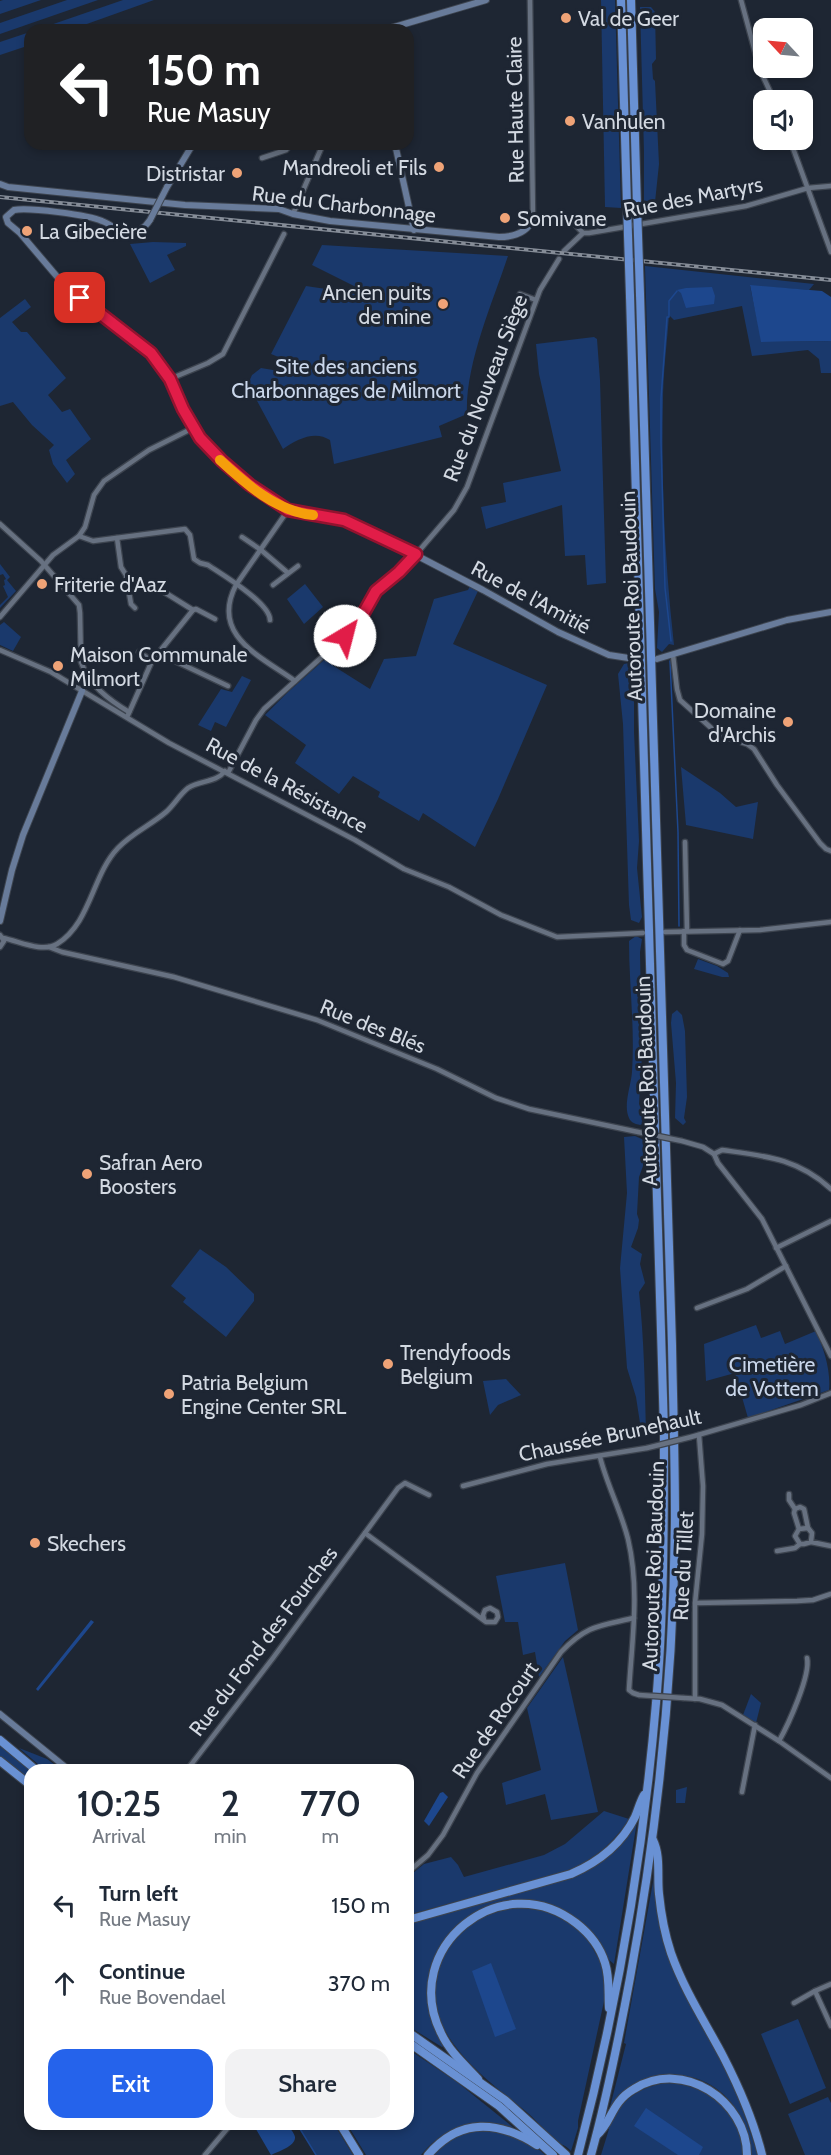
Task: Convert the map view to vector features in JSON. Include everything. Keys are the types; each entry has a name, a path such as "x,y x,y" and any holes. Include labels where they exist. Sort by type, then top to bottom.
{"highway":[{"name":"Autoroute Roi Baudouin","path":"610,2019 638,1866 656,1702 662,1601 664,1431 621,0"},
{"name":"Autoroute Roi Baudouin","path":"591,2155 617,2047 643,1906 652,1838 663,1744 675,1518 672,1333 631,0"},
{"path":"0,1740 29,1764"},
{"path":"0,1761 24,1780"},
{"path":"414,1918 571,1874 589,1866 615,1846 626,1832 647,1788"},
{"path":"652,1838 657,1848 659,1895 671,1951 696,2010 723,2056 762,2155"},
{"path":"478,2079 450,2048 441,2033 432,2005 431,1989 438,1958 447,1942 464,1924 484,1911 498,1906 530,1903 558,1911 581,1926 600,1951 609,1979 610,2019 578,2155"},
{"path":"414,2036 505,2100 564,2153"},
{"path":"414,2046 499,2106 552,2154"},
{"path":"596,2136 603,2130 613,2109 634,2088 662,2080 686,2080 709,2089 726,2102 743,2129 747,2155"},
{"path":"428,2155 439,2144 459,2131 480,2126 516,2132 552,2154"},
{"path":"344,2130 359,2155"}],"street":[{"path":"404,24 486,0"},
{"name":"Rue Haute Claire","path":"530,0 533,219"},
{"path":"741,0 760,70 769,90"},
{"path":"189,150 150,220 142,229 128,233 117,230 98,219 23,208 11,211 3,217 20,233 59,280 151,353 170,379 193,428 222,461 250,485 288,510 236,585 228,605 228,616 232,630 240,641 295,681"},
{"path":"262,158 286,150"},
{"path":"293,214 320,150"},
{"path":"396,150 414,230"},
{"path":"794,150 831,252"},
{"name":"Rue du Charbonnage","path":"0,184 8,187 185,205 279,208 293,214 330,221 510,237 520,234 533,219"},
{"name":"Rue des Martyrs","path":"583,233 746,206 808,188 831,186"},
{"path":"533,219 541,222 570,219 583,233 564,250"},
{"path":"170,379 223,354 284,234"},
{"name":"Rue du Nouveau Siège","path":"226,772 235,761 261,713 353,629 376,591 416,554 453,510 468,487 536,300 543,284 559,260"},
{"path":"519,294 536,300"},
{"path":"0,617 53,555 79,536 85,527 94,495 104,481 149,450 193,428"},
{"name":"Rue de l'Amitié","path":"288,510 344,520 416,554 558,632 609,655 635,659"},
{"path":"0,524 45,566 78,605 81,662 86,674 108,698 128,715 152,661 193,610"},
{"path":"79,536 90,541 185,529 190,535 193,557 261,603 270,614 270,620"},
{"path":"242,537 288,573"},
{"path":"117,538 130,604 135,608"},
{"path":"273,585 298,566"},
{"path":"156,587 193,610 196,609 215,620"},
{"path":"657,659 787,620 831,612"},
{"name":"Rue de la Résistance","path":"0,650 51,672 128,715 169,743 418,875 449,887 501,915 545,933 564,937 643,933"},
{"path":"139,652 152,661"},
{"path":"158,653 228,686"},
{"path":"673,655 680,700 719,735 747,744 754,749 777,785 820,843 831,851"},
{"path":"0,921 22,835 82,691"},
{"path":"49,947 71,931 79,921 117,849 133,834 166,812 187,789 226,772"},
{"path":"685,842 684,945 687,950 723,964 728,961 740,930"},
{"path":"665,932 760,930 831,922"},
{"path":"0,947 4,938"},
{"name":"Rue des Blés","path":"4,938 174,977 317,1020 437,1070 495,1098 529,1109 682,1141 703,1147 714,1154"},
{"path":"831,1189 816,1176 787,1161 722,1150 714,1154 718,1163 762,1219 831,1356"},
{"path":"776,1248 831,1221"},
{"path":"697,1308 747,1289 786,1266"},
{"name":"Chaussée Brunehault","path":"463,1486 547,1464 600,1457 699,1435 801,1405 831,1393"},
{"name":"Rue du Tillet","path":"695,1699 695,1603 704,1486 699,1435"},
{"path":"600,1457 627,1538 634,1582 629,1690 639,1695 718,1703 779,1741 831,1778"},
{"name":"Rue du Fond des Fourches","path":"192,1764 398,1488 405,1483 429,1495"},
{"path":"789,1494 799,1528"},
{"path":"795,1509 800,1507 804,1509 808,1528 812,1533 811,1542"},
{"path":"799,1528 808,1528"},
{"path":"799,1528 795,1536 800,1544"},
{"path":"365,1533 484,1620"},
{"path":"777,1551 811,1542 831,1546"},
{"path":"695,1603 813,1600 831,1594"},
{"name":"Rue de Rocourt","path":"414,1867 428,1855 443,1835 477,1773 561,1652 576,1636 595,1627 634,1618"},
{"path":"779,1741 796,1705 808,1664 807,1658"},
{"path":"0,1714 62,1764"},
{"path":"742,1792 754,1725"},
{"path":"794,2003 831,1984"},
{"path":"815,1991 831,2026"},
{"path":"206,2155 226,2130"}],"green space":[{"path":"41,0 0,14 0,1"},
{"path":"67,0 98,0 0,34 0,23"},
{"path":"123,0 154,0 87,24 53,24"},
{"path":"601,0 615,0 621,208 605,207"},
{"path":"640,7 651,7 655,12 656,59 652,64 655,81 659,164 655,202 644,203 644,152"},
{"path":"24,34 24,47 0,55 0,42"},
{"path":"186,243 186,246 167,255 175,270 150,283 130,244"},
{"name":"Site des anciens Charbonnages de Milmort","path":"322,245 508,256 475,355 470,375 467,414 439,426 442,437 334,464 330,440 324,437 306,437 283,449 248,384 252,375 261,368 279,371 286,360 271,354 306,286 326,289 340,297 350,297 354,286 312,265"},
{"path":"645,266 814,284 809,290 750,286 762,342 831,341 831,373 821,373 819,359 808,350 752,356 742,306 674,320 669,315 663,391 663,493 674,645 669,644 662,652 657,648 659,612 655,589"},
{"path":"25,299 31,307 12,322 21,332 27,332 66,378 48,395 62,412 70,409 91,439 66,460 75,474 67,483 53,464 49,450 54,445 32,425 13,402 0,406 0,318"},
{"path":"594,337 597,339 600,380 606,583 587,585 585,555 565,556 562,505 486,529 481,507 506,502 503,483 561,471 539,374 536,344"},
{"path":"0,564 10,577 7,580 16,591 0,608 8,597 3,586 6,579 3,574 0,575"},
{"path":"305,584 323,607 304,624 287,599"},
{"path":"470,586 478,591 453,644 547,685 475,847 423,813 419,821 378,797 380,792 353,776 339,794 295,763 306,745 265,715 324,660 370,689 384,659 416,656 434,599 468,590"},
{"path":"4,622 21,637 13,651 0,645 0,625"},
{"path":"629,663 634,674 639,841 637,868 642,917 639,923 631,920 629,905 623,724 618,674 624,664"},
{"path":"242,676 251,680 226,727 215,722 211,731 198,725 221,689 232,692"},
{"path":"681,767 720,793 736,807 758,802 753,839 686,825"},
{"path":"636,936 642,939 640,952 642,1055 639,1104 646,1122 640,1125 630,1120 627,1113 633,1056 629,941"},
{"path":"698,959 717,966 728,973 729,977 694,969"},
{"path":"677,1010 682,1015 685,1031 687,1097 684,1118 686,1122 683,1125 675,1118 676,1083 671,1023 672,1014"},
{"path":"635,1136 644,1140 643,1166 639,1177 637,1214 639,1220 631,1247 642,1254 640,1264 645,1283 639,1292 646,1434 642,1436 636,1397 627,1368 620,1268 627,1193 624,1137"},
{"path":"200,1249 226,1267 254,1294 254,1301 226,1337 183,1302 186,1298 171,1286"},
{"name":"Cimetière de Vottem","path":"756,1325 761,1338 780,1331 785,1344 816,1331 826,1360 829,1390 748,1418 735,1373 706,1381 704,1344"},
{"path":"506,1379 521,1395 498,1405 490,1415 483,1381"},
{"path":"565,1563 578,1630 565,1641 539,1677 535,1652 523,1655 518,1622 505,1622 496,1576"},
{"path":"563,1657 598,1812 551,1820 545,1794 506,1805 502,1783 541,1770 527,1708"},
{"path":"751,1694 761,1703 756,1723 743,1715"},
{"path":"0,1744 24,1764 24,1777 0,1757"},
{"path":"19,1748 54,1764 38,1764"},
{"path":"687,1787 685,1803 676,1803 676,1790"},
{"path":"604,1811 629,1819 604,1848 572,1869 414,1913 414,1872 424,1864 451,1857 464,1877 544,1855 565,1844"},
{"path":"637,1821 614,1964 602,1952 583,1925 568,1913 553,1906 519,1901 502,1902 485,1907 470,1915 457,1926 446,1940 429,1988 444,2046 442,2047 414,2030 414,1920 590,1867"},
{"path":"655,1871 663,1929 740,2102 758,2155 751,2155 750,2140 745,2126 729,2100 705,2082 691,2077 676,2076 641,2087 623,2094 610,2107 626,2044 624,2043"},
{"path":"516,1907 545,1911 570,1923 588,1940 601,1963 605,1979 606,1992 578,2128 571,2151 555,2140 529,2114 492,2084 457,2049 444,2029 437,2008 435,1985 442,1960 455,1938 481,1918"},
{"path":"798,2019 826,2088 790,2104 761,2034"},
{"path":"414,2040 502,2102 561,2155 557,2155 529,2129 414,2043"},
{"path":"414,2053 457,2082 514,2128 488,2123 463,2126 441,2136 421,2155 366,2155 351,2130 414,2130"},
{"path":"663,2083 694,2088 719,2102 736,2125 743,2155 601,2155 609,2129 607,2128 623,2104 636,2093"},
{"path":"828,2097 831,2103 831,2155 805,2155 788,2114"},
{"path":"477,2129 508,2132 545,2155 430,2155 447,2140"},
{"path":"301,2130 338,2130 353,2155 316,2155"}],"shaded area":[{"path":"750,285 822,291 831,297 831,341 761,342"},
{"path":"712,287 715,296 714,304 686,308 681,293 677,290 686,288"},
{"path":"91,1620 94,1622 38,1691 36,1689"},
{"path":"443,1792 448,1797 429,1826 424,1821 440,1793"},
{"path":"491,1963 516,2029 495,2037 472,1971"},
{"path":"646,2108 703,2147 699,2155 678,2155 634,2126"},
{"path":"256,2130 291,2130 295,2137 293,2143 271,2155"}],"waterway":[{"path":"671,641 665,588 661,398 669,301 677,291"},
{"path":"670,661 678,832 679,926"},
{"path":"301,2130 316,2155"}],"railway":[{"path":"0,197 831,280"}],"slow traffic":[{"path":"220,460 250,485 288,510 313,515"}],"place":[{"name":"Val de Geer","path":"566,18"},
{"name":"Vanhulen","path":"570,121"},
{"name":"Mandreoli et Fils","path":"439,167"},
{"name":"Distristar","path":"237,173"},
{"name":"Somivane","path":"505,218"},
{"name":"La Gibecière","path":"27,231"},
{"name":"Ancien puits de mine","path":"443,304"},
{"name":"Friterie d'Aaz","path":"42,584"},
{"name":"Maison Communale Milmort","path":"58,666"},
{"name":"Domaine d'Archis","path":"788,722"},
{"name":"Safran Aero Boosters","path":"87,1174"},
{"name":"Trendyfoods Belgium","path":"388,1364"},
{"name":"Patria Belgium Engine Center SRL","path":"169,1394"},
{"name":"Skechers","path":"35,1543"}],"route":[{"path":"80,298 151,353 170,379 183,409 200,438 250,485 288,510 344,520 416,554 406,566 380,586 358,623 345,636"}]}
